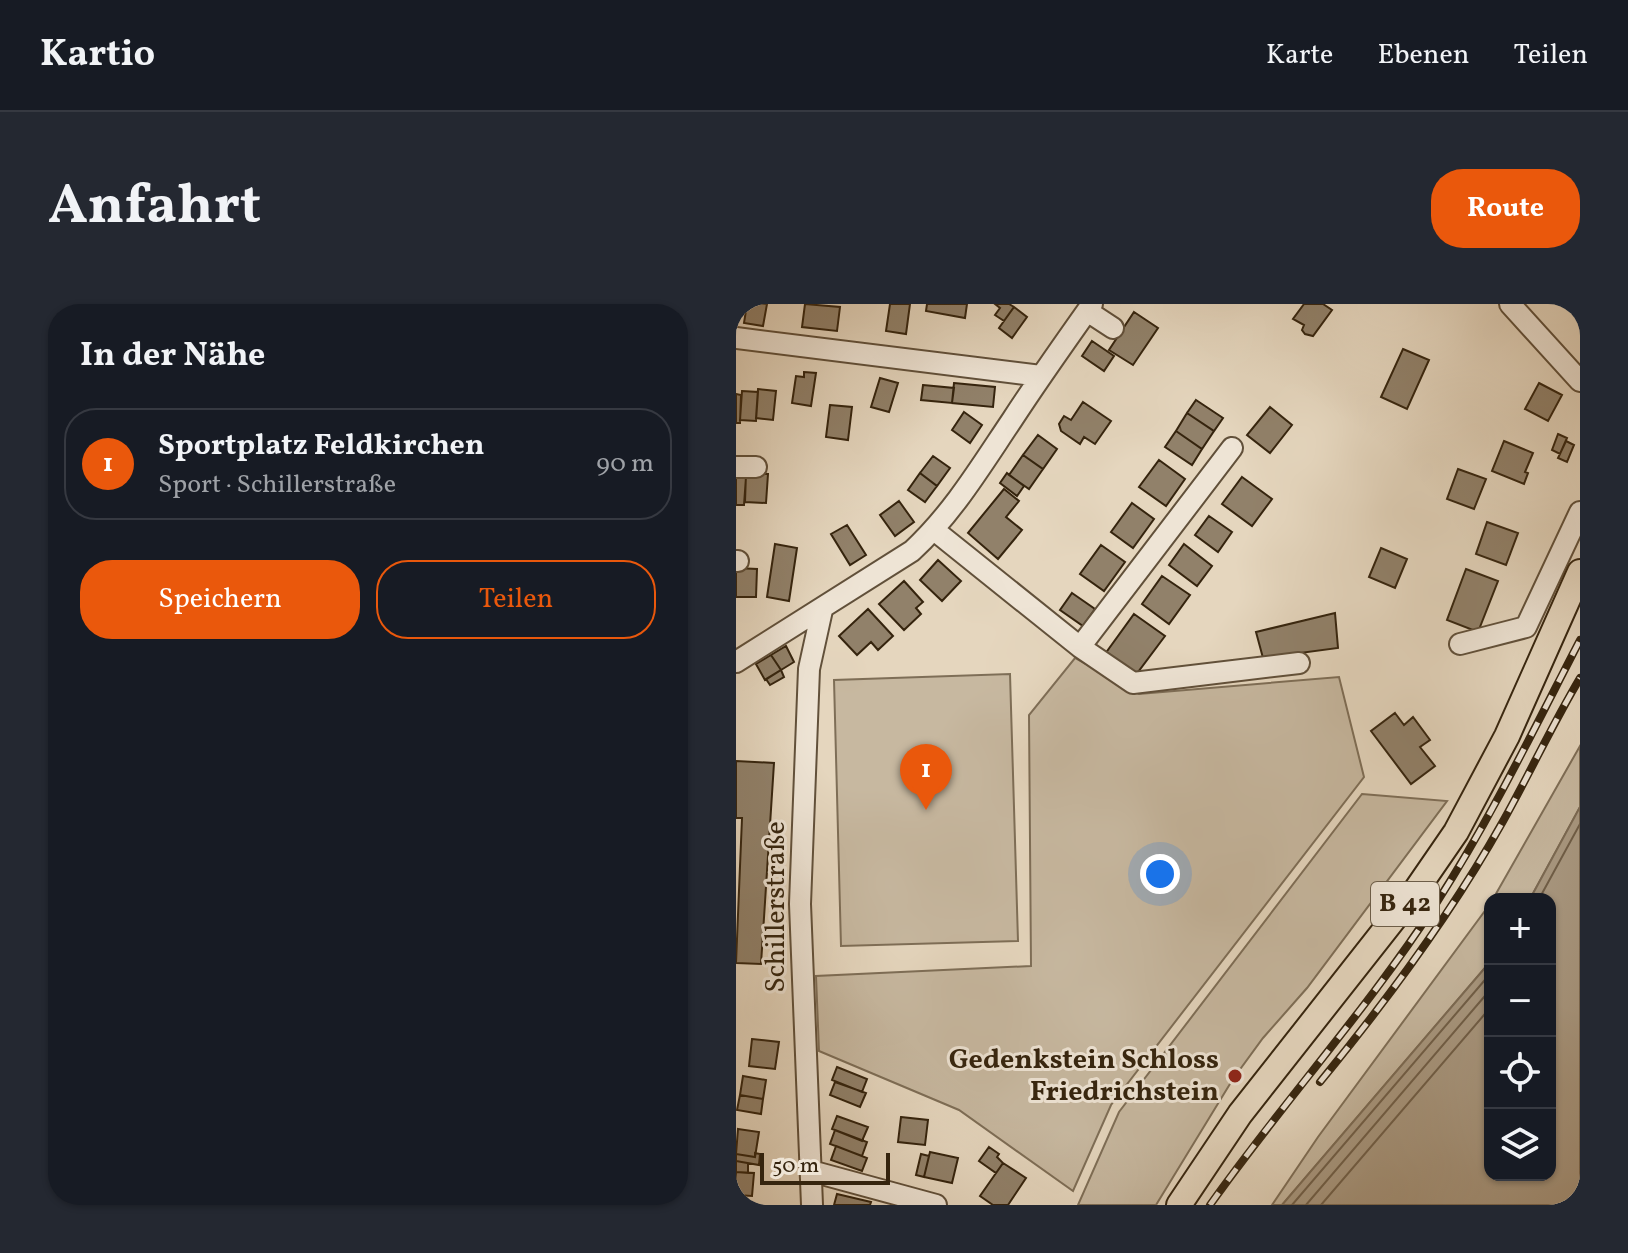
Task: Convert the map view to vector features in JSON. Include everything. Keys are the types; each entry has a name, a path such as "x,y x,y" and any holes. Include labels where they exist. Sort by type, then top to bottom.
{"main road":[{"name":"B 42","path":"1179,1205 1240,1114 1414,893 1456,832 1496,758 1580,572"}],"street":[{"path":"1510,304 1580,381"},
{"path":"736,662 912,551 952,509 1090,308 1113,328"},
{"path":"736,338 1041,376"},
{"path":"1080,647 1232,448"},
{"path":"1460,644 1526,627 1580,512"},
{"path":"934,530 1080,647 1133,683 1299,663"},
{"name":"Schillerstraße","path":"812,1205 800,904 809,669 822,610"},
{"path":"811,1171 936,1205"}],"shaded area":[{"path":"1075,658 1139,694 1339,677 1364,777 1111,1105 1073,1191 959,1110 819,1051 816,976 1031,966 1029,715"},
{"path":"1010,674 1018,941 841,946 834,680"},
{"path":"1580,746 1580,807 1533,893 1496,893"},
{"path":"1362,794 1447,801 1307,988 1263,1038 1233,1079 1156,1205 1078,1205 1119,1112"},
{"path":"1484,912 1484,969 1282,1205 1272,1205 1318,1137"}],"water":[{"path":"1580,807 1580,1205 1282,1205 1484,969 1484,1181 1556,1181 1556,893 1533,893"}],"building":[{"path":"747,304 767,304 763,326 744,323"},
{"path":"805,304 840,307 837,331 802,327"},
{"path":"890,304 910,304 906,334 886,331"},
{"path":"927,304 967,304 965,318 926,311"},
{"path":"995,304 1014,307 1004,321 995,315 1000,308"},
{"path":"1304,304 1323,304 1332,310 1313,336 1305,334 1302,330 1304,325 1293,319"},
{"path":"1014,307 1027,317 1012,338 999,328"},
{"path":"1134,312 1158,328 1133,365 1109,350"},
{"path":"1092,341 1114,356 1104,371 1082,356"},
{"path":"1403,349 1429,360 1407,409 1381,397"},
{"path":"804,372 816,373 811,406 792,403 796,376 804,377"},
{"path":"880,378 898,383 889,412 871,407"},
{"path":"954,383 995,387 993,407 952,403"},
{"path":"1539,383 1562,395 1548,421 1525,409"},
{"path":"923,385 954,388 952,403 921,400"},
{"path":"758,389 776,391 773,420 756,418"},
{"path":"742,391 758,392 756,421 740,420"},
{"path":"736,394 741,395 740,423 736,423"},
{"path":"1196,400 1223,418 1214,431 1187,413"},
{"path":"1083,402 1111,421 1095,444 1084,437 1080,444 1061,431 1059,424 1064,416 1071,420"},
{"path":"830,405 852,407 848,440 826,437"},
{"path":"1270,407 1292,425 1270,453 1247,435"},
{"path":"964,412 982,425 970,443 952,430"},
{"path":"1187,413 1214,431 1202,449 1176,431"},
{"path":"1176,431 1202,449 1192,465 1165,447"},
{"path":"1558,434 1567,438 1560,454 1552,450"},
{"path":"1038,435 1057,449 1043,469 1023,455"},
{"path":"1504,441 1533,453 1524,484 1492,471"},
{"path":"1566,441 1574,445 1567,462 1558,458"},
{"path":"1023,455 1043,469 1029,489 1009,475"},
{"path":"933,456 950,468 937,486 920,473"},
{"path":"1159,460 1185,479 1166,506 1139,487"},
{"path":"1458,469 1486,479 1474,509 1447,499"},
{"path":"746,473 768,474 766,503 745,502"},
{"path":"920,473 937,486 925,502 908,490"},
{"path":"1007,473 1024,486 1017,496 1000,483"},
{"path":"736,476 746,477 744,505 736,505"},
{"path":"1242,477 1272,499 1252,526 1222,504"},
{"path":"1004,489 1019,501 1006,517 1022,530 998,559 968,533"},
{"path":"899,501 914,522 895,536 880,515"},
{"path":"1132,503 1154,519 1133,548 1111,532"},
{"path":"1209,516 1232,532 1218,552 1195,535"},
{"path":"1487,522 1518,533 1506,565 1476,554"},
{"path":"847,525 866,555 850,565 831,534"},
{"path":"775,544 797,548 789,601 767,597"},
{"path":"1184,544 1212,566 1197,586 1169,565"},
{"path":"1101,545 1125,562 1104,591 1080,574"},
{"path":"1381,548 1407,559 1395,588 1369,577"},
{"path":"938,560 961,581 942,601 920,580"},
{"path":"736,568 757,569 756,597 736,597"},
{"path":"1466,569 1498,581 1478,632 1447,620"},
{"path":"1162,576 1190,595 1169,624 1142,604"},
{"path":"904,581 923,602 916,608 921,614 904,630 879,604"},
{"path":"1072,593 1095,609 1083,626 1060,610"},
{"path":"868,609 893,636 878,650 871,642 857,655 839,636"},
{"path":"1335,613 1338,648 1263,658 1256,632"},
{"path":"1134,614 1165,636 1135,676 1105,654"},
{"path":"786,646 794,662 781,670 771,655"},
{"path":"771,655 781,670 765,680 756,664"},
{"path":"781,670 784,677 770,685 766,679"},
{"path":"1395,713 1404,725 1413,717 1430,740 1420,747 1435,766 1411,784 1371,731"},
{"path":"736,761 774,763 761,964 736,963 742,818 736,818"},
{"path":"752,1039 779,1042 775,1069 749,1066"},
{"path":"837,1067 867,1079 862,1092 832,1080"},
{"path":"743,1076 766,1080 763,1099 740,1095"},
{"path":"835,1082 866,1093 860,1107 830,1095"},
{"path":"740,1095 763,1099 761,1114 737,1110"},
{"path":"837,1116 868,1127 862,1141 832,1129"},
{"path":"901,1117 928,1120 925,1145 898,1142"},
{"path":"738,1129 759,1132 755,1157 736,1154"},
{"path":"835,1130 867,1142 862,1156 830,1144"},
{"path":"836,1146 867,1158 862,1171 831,1160"},
{"path":"989,1147 999,1154 997,1157 1003,1163 996,1173 979,1161"},
{"path":"930,1152 958,1158 952,1183 924,1177"},
{"path":"755,1153 760,1154 759,1165 736,1161 736,1154 755,1157"},
{"path":"921,1154 929,1156 924,1177 916,1175"},
{"path":"736,1161 748,1163 748,1173 736,1172"},
{"path":"1003,1163 1026,1178 1008,1205 993,1205 980,1196"},
{"path":"736,1172 754,1173 752,1196 736,1195"},
{"path":"837,1194 871,1202 870,1205 834,1205"}],"railway":[{"path":"1210,1205 1383,980 1437,902 1494,806 1580,640"},
{"path":"1320,1082 1393,989 1462,890 1580,678"}],"place":[{"name":"Sportplatz Feldkirchen","path":"926,810"},
{"name":"Gedenkstein Schloss Friedrichstein","path":"1235,1076"}]}
